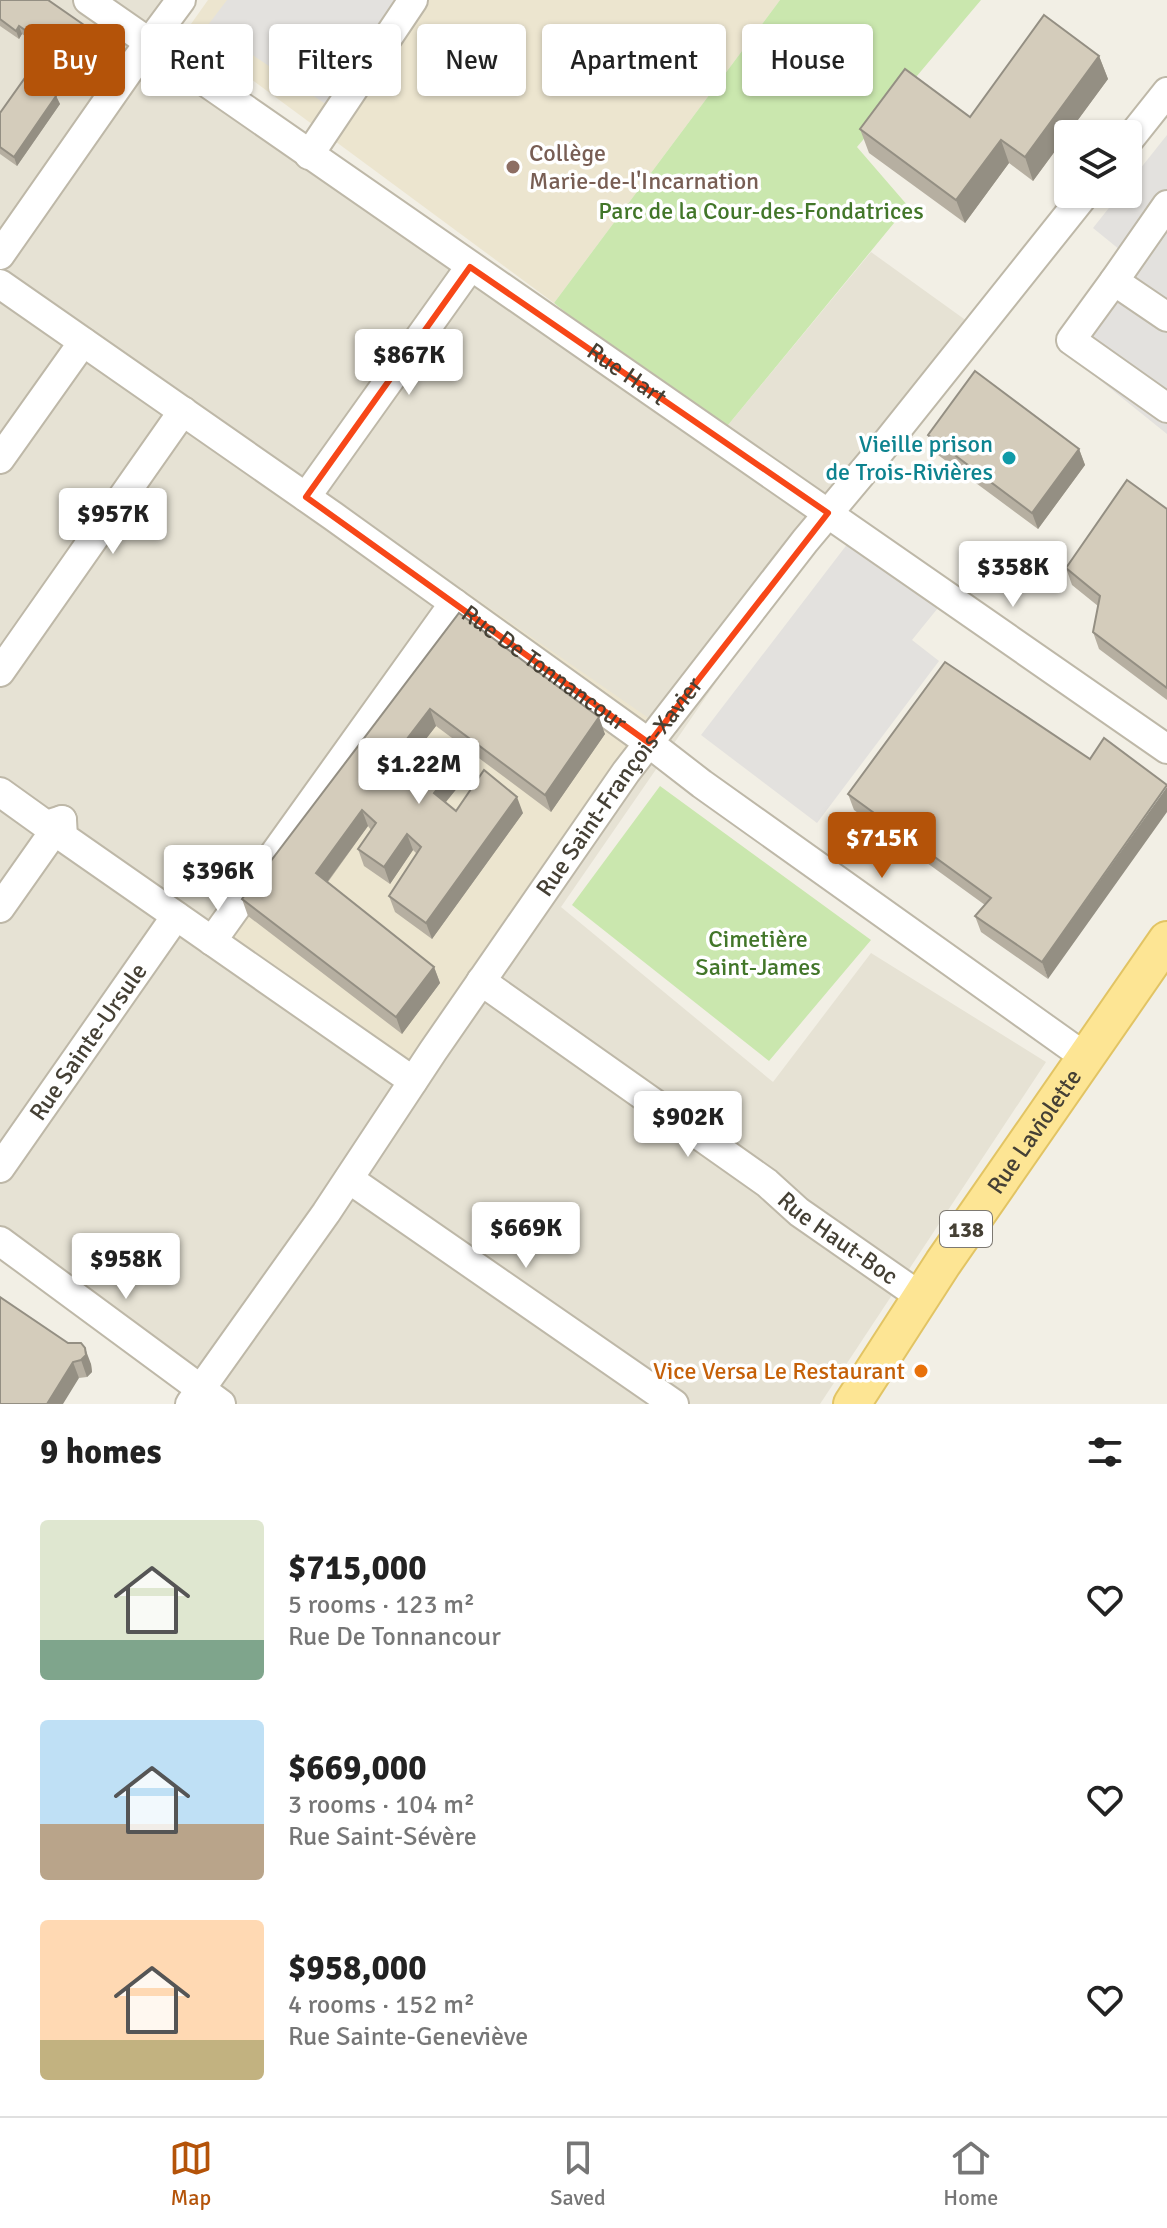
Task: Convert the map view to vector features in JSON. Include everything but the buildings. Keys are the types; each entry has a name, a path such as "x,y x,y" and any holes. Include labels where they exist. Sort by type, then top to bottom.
{"main road":[{"name":"Rue Laviolette","path":"852,1404 921,1297 1167,940"}],"street":[{"name":"Rue Hart","path":"88,0 141,37"},
{"path":"164,24 181,0"},
{"path":"309,155 413,0"},
{"path":"0,255 141,56"},
{"path":"1142,123 1167,92"},
{"name":"Rue Hart","path":"225,96 1167,749"},
{"path":"1167,205 1071,340 1167,408"},
{"name":"Rue Saint-François-Xavier","path":"204,1399 413,1081 626,772 828,513 1074,208"},
{"path":"306,497 470,267"},
{"path":"1114,281 1167,317"},
{"name":"Rue De Tonnancour","path":"0,284 306,497 1085,1057"},
{"path":"0,459 83,342"},
{"path":"0,672 183,411"},
{"path":"212,941 454,603"},
{"path":"0,792 46,825 62,820"},
{"path":"62,820 63,837 413,1081"},
{"path":"0,908 62,820"},
{"name":"Rue Sainte-Ursule","path":"0,1168 176,916"},
{"name":"Rue Haut-Boc","path":"481,981 767,1183 799,1212 921,1297"},
{"path":"349,1179 674,1404"},
{"path":"0,1241 204,1399"}],"highlighted area":[{"path":"470,267 828,513 649,743 306,497"}],"shaded area":[{"path":"0,0 191,0 174,24 141,24 141,96 233,96 719,436 871,252 978,329 835,510 561,907 773,1082 871,953 1046,1062 820,1404 219,1404 0,1241"},
{"name":"Collège Marie-de-l'Incarnation","path":"208,0 780,0 762,24 742,24 742,51 726,72 726,24 542,24 542,96 708,96 554,303 274,96 401,96 401,24 269,24 269,92 253,81 253,24 191,24"},
{"path":"227,0 424,0 401,32 401,24 269,24 269,66 253,55 253,24 209,24"},
{"path":"314,96 356,96 342,115"},
{"path":"1167,135 1167,434 1065,352 1136,263 1093,228 1109,208 1142,208 1142,166"},
{"path":"855,534 946,598 912,640 939,661 817,823 701,735"},
{"path":"458,586 673,735 425,1074 212,925"}],"green space":[{"name":"Parc de la Cour-des-Fondatrices","path":"780,0 981,0 857,147 908,206 719,436 554,303 708,96 726,96 726,72 742,51 742,96 873,96 873,24 762,24"},
{"name":"Cimetière Saint-James","path":"660,786 871,940 769,1061 572,905"}],"place":[{"name":"Collège Marie-de-l'Incarnation","path":"513,167"},
{"name":"Vieille prison de Trois-Rivières","path":"1009,458"},
{"name":"Vice Versa Le Restaurant","path":"921,1371"}]}
